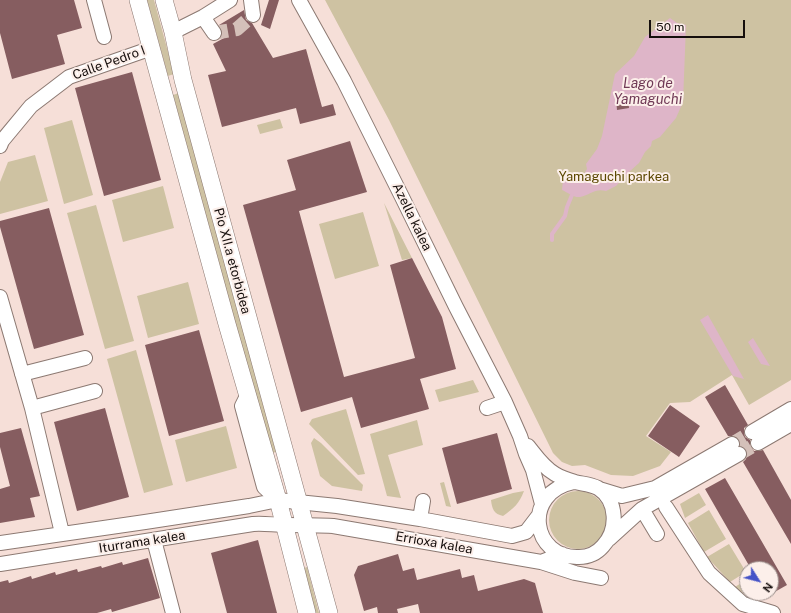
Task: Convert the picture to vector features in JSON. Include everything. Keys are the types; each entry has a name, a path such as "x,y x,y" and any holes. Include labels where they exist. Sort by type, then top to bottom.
{"main road":[{"name":"Pio XII.a etorbidea","path":"138,0 247,396 278,500 308,613"},
{"name":"Pio XII.a etorbidea","path":"164,0 189,103 329,613"}],"street":[{"path":"94,0 104,37"},
{"name":"Pio XII.a etorbidea","path":"170,0 171,26"},
{"path":"171,26 203,17 230,0"},
{"path":"251,0 252,15"},
{"name":"Azella kalea","path":"299,0 344,81 504,402 520,436 533,470 540,510"},
{"path":"203,17 214,33"},
{"name":"Calle Pedro I","path":"0,146 2,141 31,106 69,77 152,48"},
{"path":"0,297 32,408 62,533"},
{"path":"22,374 85,358"},
{"path":"32,408 95,391"},
{"name":"Pio XII.a etorbidea","path":"247,396 242,406 264,487"},
{"path":"487,408 504,402"},
{"path":"791,410 755,438 791,424"},
{"name":"Azella kalea","path":"520,436 544,466 555,474 574,482"},
{"path":"736,449 642,509 609,539 602,548 593,554 583,557 572,557 551,548 544,538 540,527 540,510 547,496 564,484 574,482 587,483 599,489 622,496 655,488 736,449"},
{"path":"264,487 278,500 299,502"},
{"path":"259,504 264,496 264,487"},
{"path":"599,489 607,496 612,506 614,529 609,539"},
{"name":"Iturrama kalea","path":"0,543 153,521 278,500"},
{"path":"420,519 423,501"},
{"name":"Errioxa kalea","path":"299,502 337,506 420,519 512,536 526,532 540,510"},
{"path":"666,508 709,573 743,604 773,613"},
{"path":"642,509 657,534"},
{"name":"Iturrama kalea","path":"0,564 253,524 284,525"},
{"path":"284,525 306,528"},
{"name":"Errioxa kalea","path":"306,528 333,526 541,562 575,573 601,578"},
{"name":"Pio XII.a etorbidea","path":"306,528 317,543 336,613"},
{"path":"154,540 173,613"},
{"path":"541,562 562,554"}],"green space":[{"path":"147,0 154,0 174,74 168,76"},
{"name":"Yamaguchi parkea","path":"325,0 791,0 791,380 749,405 732,375 690,402 670,403 646,436 671,452 660,466 633,476 611,475 585,465 572,466 562,462 553,453 389,120"},
{"path":"179,93 276,452 271,453 173,95"},
{"path":"280,119 283,128 260,134 257,125"},
{"path":"72,120 93,195 64,204 44,128"},
{"path":"35,155 48,201 0,214 0,182 8,162"},
{"path":"163,186 174,228 123,242 112,200"},
{"path":"384,203 412,258 402,260"},
{"path":"96,205 134,341 105,349 67,213"},
{"path":"363,212 379,266 335,279 319,224"},
{"path":"188,282 199,324 148,338 137,296"},
{"path":"136,350 173,485 144,493 107,359"},
{"path":"473,380 479,392 439,402 435,390"},
{"path":"346,409 365,474 358,475 309,424 312,419"},
{"path":"417,420 423,445 388,455 401,498 387,496 370,434"},
{"path":"226,426 237,468 186,482 175,440"},
{"path":"314,438 321,443 363,485 362,491 332,486 320,476 311,443"},
{"path":"444,482 451,507 446,506 440,483"},
{"path":"524,491 516,505 503,516 494,511 491,500"},
{"path":"578,491 589,493 602,504 605,509 607,520 605,531 594,544 589,547 578,549 567,547 554,536 551,531 549,520 551,509 562,496 567,493"},
{"path":"699,493 706,505 685,518 680,504"},
{"path":"709,510 726,539 704,552 688,523"},
{"path":"729,544 739,561 739,576 730,582 707,557"},
{"path":"307,567 319,613 314,613 302,569"},
{"path":"739,584 739,590 735,587"}],"water":[{"name":"Lago de Yamaguchi","path":"670,18 677,23 686,25 683,102 676,118 660,137 652,141 651,146 645,152 639,163 616,186 606,191 599,190 580,197 573,196 562,190 563,180 584,174 587,169 586,164 597,149 602,136 615,74 634,56 645,37"},
{"path":"708,315 744,379 733,376 700,320"},
{"path":"753,338 770,366 761,364 748,342"}],"building":[{"path":"0,0 74,0 82,28 57,35 65,64 12,79 0,33"},
{"path":"269,0 279,0 270,29 261,25"},
{"path":"244,10 246,20 252,23 273,58 306,49 322,107 333,104 336,115 300,124 296,108 222,127 208,75 226,71 213,44 224,38 219,25"},
{"path":"132,72 161,180 104,196 75,88"},
{"path":"628,97 629,108 617,110 616,98"},
{"path":"350,141 367,192 299,211 344,377 415,358 390,265 412,258 442,317 456,369 420,379 429,409 361,428 352,397 301,412 243,205 296,190 287,160"},
{"path":"49,208 84,335 34,349 0,227 0,221"},
{"path":"199,330 224,421 169,436 145,345"},
{"path":"725,385 748,425 744,428 744,432 745,437 750,440 750,447 754,451 763,450 791,500 791,544 743,462 746,459 746,449 740,446 740,440 737,437 728,436 705,397"},
{"path":"670,405 700,426 679,457 648,436"},
{"path":"105,408 129,497 77,511 54,422"},
{"path":"21,428 40,496 30,498 35,517 0,523 0,489 10,486 0,447 0,433"},
{"path":"497,433 512,489 457,504 442,448"},
{"path":"725,478 773,561 746,561 705,489"},
{"path":"258,540 277,613 227,613 211,553"},
{"path":"398,554 403,571 414,568 417,580 460,569 462,578 474,575 478,591 524,579 535,583 543,613 420,613 418,604 397,609 398,613 378,613 377,607 364,611 354,575 358,566"},
{"path":"148,558 160,598 112,612 111,609 97,613 0,613 0,582 8,580 9,583 31,576 32,579 55,572 56,575 77,569 78,572 101,566 102,568 122,562 123,565"},
{"path":"779,571 787,585 779,590"}],"waterway":[{"name":"Lago de Yamaguchi","path":"552,240 552,234 565,216 572,195"}],"tunnel":[{"path":"214,33 237,29 253,15"},
{"path":"732,444 752,432"},
{"path":"739,454 758,443"}]}
